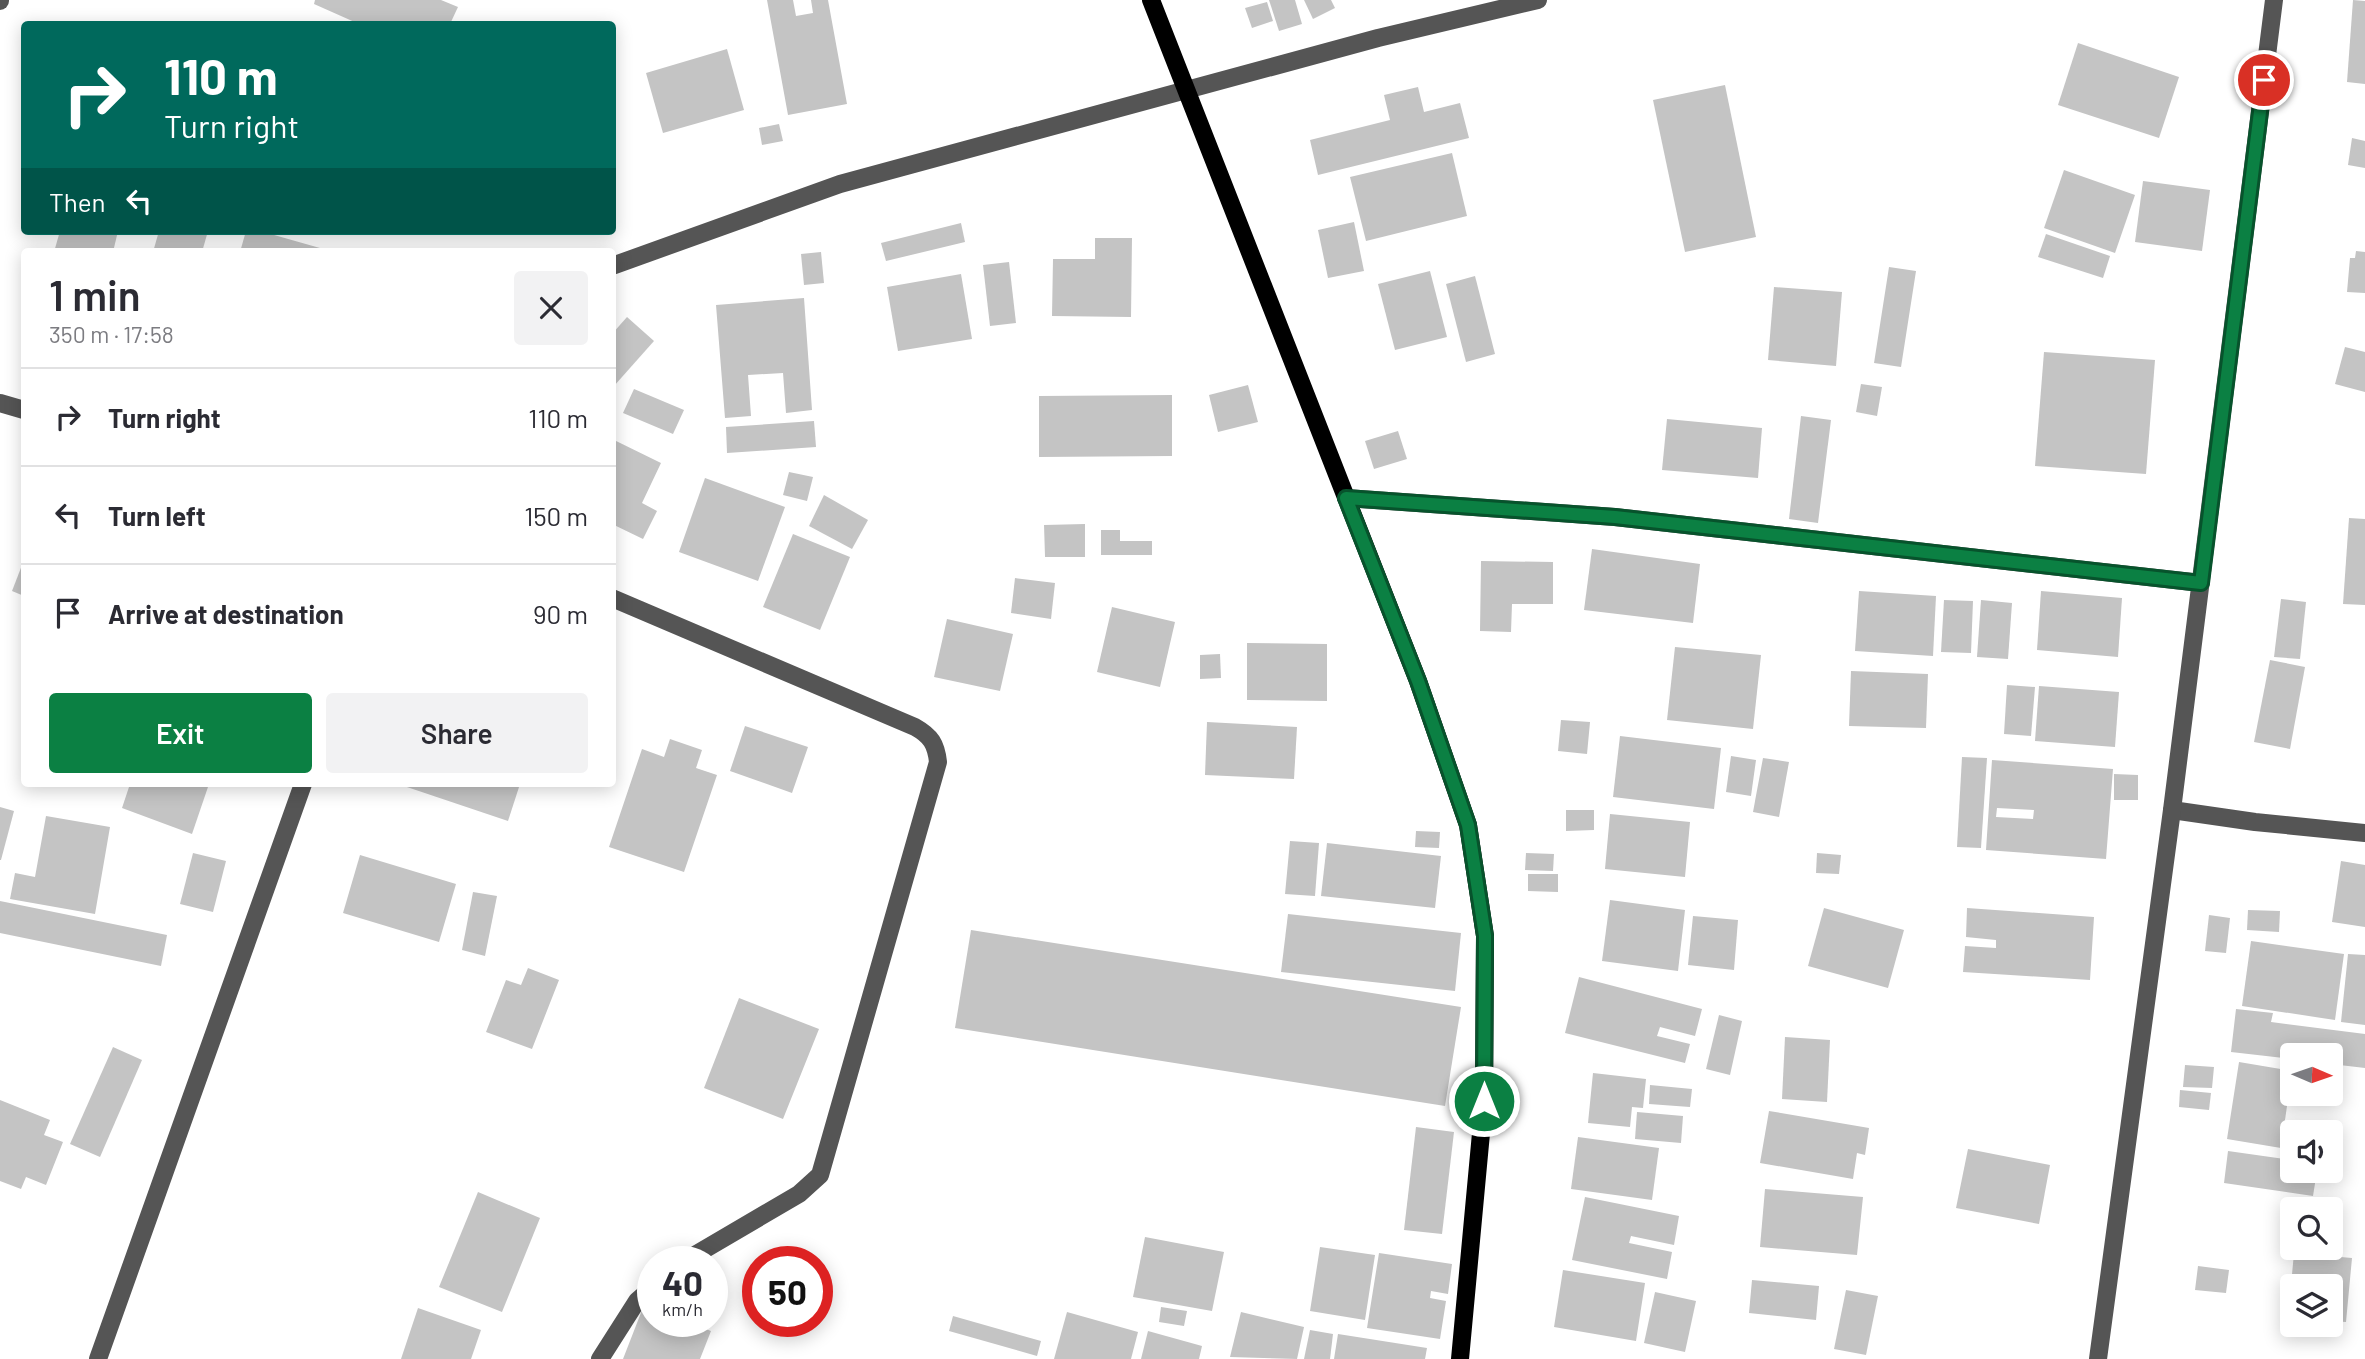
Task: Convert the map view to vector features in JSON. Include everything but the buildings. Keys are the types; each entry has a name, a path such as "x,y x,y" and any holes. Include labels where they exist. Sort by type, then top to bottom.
{"main road":[{"path":"1151,0 1418,681 1468,825 1485,936 1484,1101 1460,1359"}],"street":[{"path":"616,265 840,184 1377,38 1538,0"},
{"path":"2098,1359 2172,810 2274,0"},
{"path":"0,403 21,409"},
{"path":"1346,498 1615,517 2201,583"},
{"path":"616,600 915,727 928,735 936,747 938,762 820,1175 799,1194 710,1246"},
{"path":"98,1359 302,787"},
{"path":"2172,810 2365,833"},
{"path":"600,1359 637,1301"}],"route":[{"path":"1484,1101 1485,936 1468,825 1418,681 1346,498 1615,517 2201,583 2264,80"}]}
